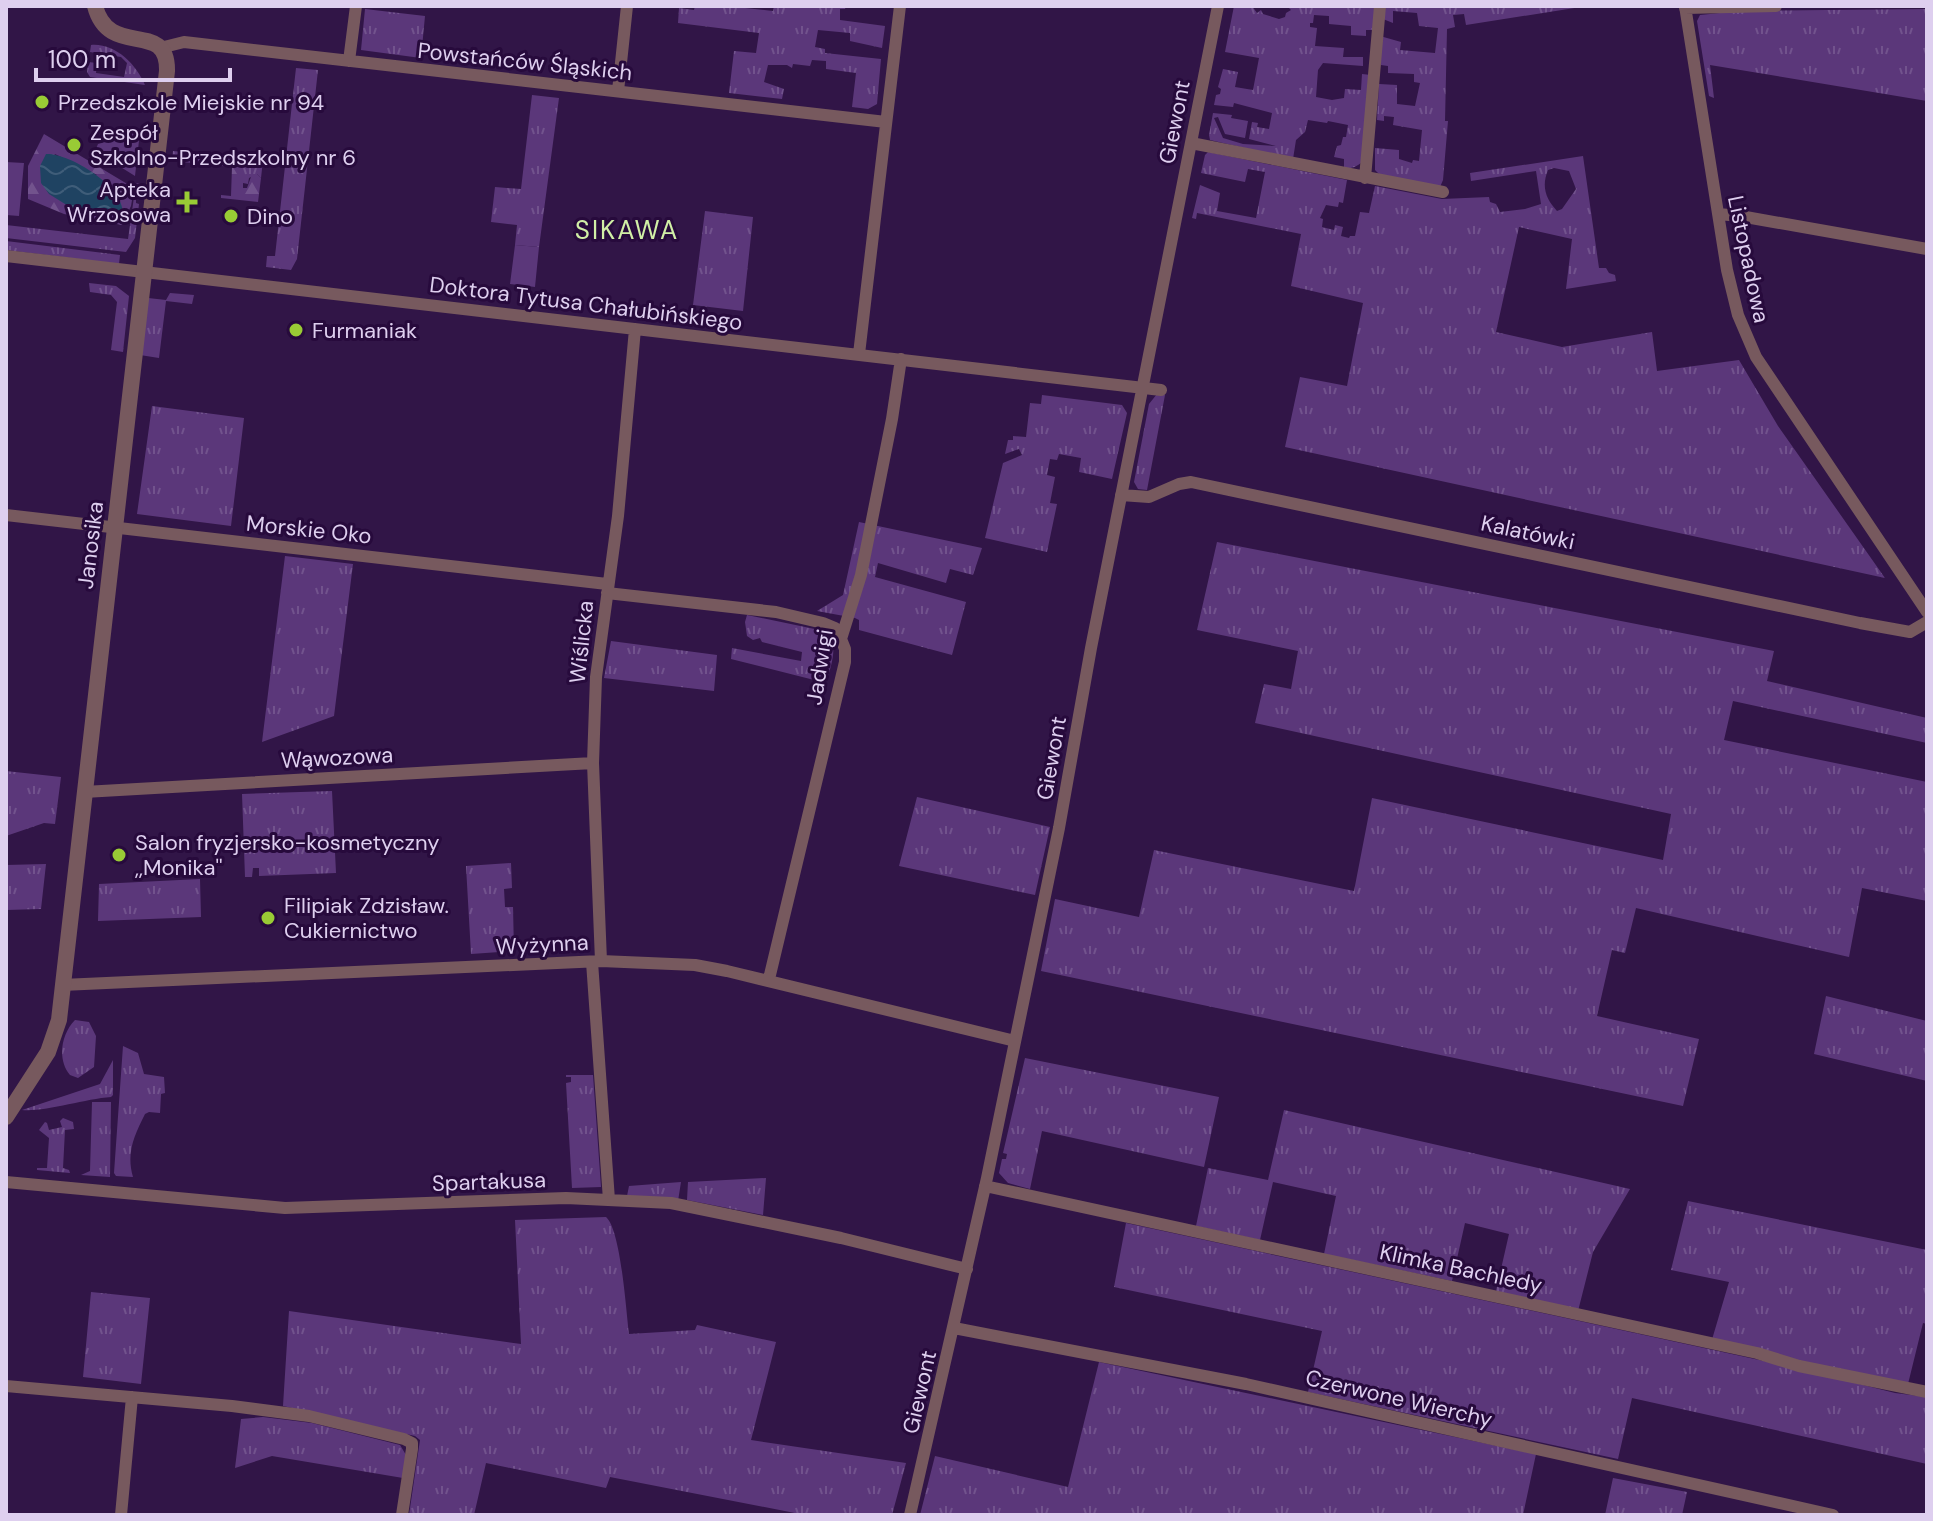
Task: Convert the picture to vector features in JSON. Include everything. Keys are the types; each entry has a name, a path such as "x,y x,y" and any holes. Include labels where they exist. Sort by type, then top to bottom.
{"street":[{"path":"95,6 111,33 144,40 160,48"},
{"path":"349,61 356,6"},
{"path":"618,91 627,6"},
{"path":"859,354 900,6"},
{"name":"Giewont","path":"910,1515 967,1269 1059,828 1218,6"},
{"path":"1365,178 1380,6"},
{"path":"1685,7 1776,6"},
{"name":"Listopadowa","path":"1685,7 1731,289 1750,346 1927,612"},
{"name":"Powstańców Śląskich","path":"160,48 184,42 886,122"},
{"name":"Janosika","path":"6,1117 54,1040 62,985 167,71 160,48"},
{"path":"1191,143 1443,192"},
{"path":"1718,214 1927,249"},
{"name":"Doktora Tytusa Chałubińskiego","path":"6,256 1161,390"},
{"name":"Wiślicka","path":"609,1200 597,962 593,763 596,677 626,443 635,329"},
{"name":"Jadwigi","path":"769,979 845,662 841,639 861,575 896,400 901,359"},
{"name":"Kalatówki","path":"1121,495 1149,497 1191,482 1860,623 1910,632 1927,622"},
{"name":"Morskie Oko","path":"6,515 607,588 776,612 823,623 835,628 841,639"},
{"name":"Wąwozowa","path":"84,792 593,763"},
{"name":"Wyżynna","path":"62,985 597,962 695,965 769,979 1015,1041"},
{"name":"Spartakusa","path":"6,1182 285,1208 566,1198 671,1203 841,1238 967,1269"},
{"name":"Klimka Bachledy","path":"985,1186 1927,1392"},
{"name":"Czerwone Wierchy","path":"954,1328 1246,1384 1833,1515"},
{"path":"6,1386 309,1416 412,1443 402,1515"},
{"path":"121,1515 132,1397"}],"green space":[{"path":"695,6 773,11 774,6 846,6 840,9 840,20 885,26 882,48 850,41 850,33 818,30 815,47 825,49 825,53 881,59 877,104 868,109 852,107 856,73 826,69 826,61 812,60 810,66 793,64 792,68 768,65 764,82 784,89 782,99 729,93 734,51 756,53 759,33 678,23 679,8 694,10"},
{"path":"1234,6 1252,6 1257,13 1261,10 1263,14 1279,19 1291,10 1287,6 1377,6 1373,30 1366,30 1366,36 1351,35 1351,26 1329,24 1329,16 1314,15 1313,23 1310,23 1310,27 1317,28 1315,46 1344,48 1343,57 1363,57 1363,66 1323,63 1318,70 1316,97 1332,100 1344,98 1345,89 1361,90 1362,74 1371,75 1362,162 1344,168 1344,159 1334,157 1337,146 1346,137 1348,125 1328,121 1308,120 1305,132 1296,140 1293,159 1210,140 1213,113 1248,121 1245,138 1225,134 1218,117 1214,118 1223,138 1243,144 1276,146 1249,139 1252,122 1258,123 1257,127 1269,129 1272,113 1234,103 1233,107 1214,105 1216,95 1220,94 1218,87 1223,69 1238,72 1235,87 1253,90 1259,58 1225,52"},
{"path":"1384,6 1587,6 1466,25 1464,14 1453,15 1455,27 1447,29 1445,121 1448,121 1440,187 1380,175 1375,170 1375,148 1399,150 1399,159 1412,163 1413,160 1419,161 1422,130 1393,125 1394,117 1384,116 1384,121 1377,120 1379,84 1397,85 1397,104 1415,106 1420,83 1414,82 1414,74 1388,73 1388,66 1381,65 1380,36 1401,42 1400,50 1435,53 1438,28 1419,26 1417,13 1393,11 1393,23 1383,19"},
{"path":"365,9 425,16 421,58 361,50"},
{"path":"1927,9 1927,101 1710,65 1714,98 1709,96 1697,21 1700,15 1740,11"},
{"path":"91,45 108,47 124,56 145,85 90,77 88,62 97,63 96,73 124,77 127,63 121,57 90,52"},
{"path":"296,68 318,70 297,259 291,270 266,267 267,256 275,256"},
{"path":"532,95 559,98 539,247 515,245 517,225 491,222 495,187 521,189"},
{"path":"114,130 140,132 135,176 95,151 98,144 112,140"},
{"path":"44,134 134,188 131,206 122,225 64,214 28,199 28,166","holes":["55,154 97,175 41,183 43,172"]},
{"path":"173,151 263,160 261,178 257,174 249,178 248,184 243,183 243,168 236,164 232,167 172,161"},
{"path":"1208,152 1347,180 1343,203 1339,202 1338,207 1326,205 1320,218 1323,219 1322,227 1334,230 1335,225 1343,227 1341,236 1349,238 1355,236 1360,212 1369,213 1375,186 1442,199 1489,197 1500,212 1525,209 1541,204 1536,171 1471,181 1470,173 1583,156 1599,268 1606,268 1615,275 1616,281 1566,289 1572,239 1519,227 1496,332 1562,347 1652,332 1657,371 1739,360 1778,426 1885,578 1285,447 1300,377 1347,386 1363,303 1291,286 1301,234 1197,213 1196,219 1192,218 1200,185 1220,193 1217,211 1256,218 1265,172 1248,169 1245,182 1201,173","holes":["1554,168 1569,171 1576,189 1562,209 1557,211 1546,192 1546,176 1548,170"]},
{"path":"6,162 24,163 19,216 6,215"},
{"path":"236,164 243,168 243,188 247,188 252,174 261,178 258,202 221,198 221,195 231,196 232,167"},
{"path":"136,183 142,184 140,196 136,196 136,203 139,204 135,238 126,252 6,238 6,225 128,239"},
{"path":"705,211 753,217 743,311 693,305"},
{"path":"6,241 120,255 119,264 6,250"},
{"path":"515,245 539,247 535,287 510,284"},
{"path":"89,283 116,286 129,296 123,352 111,350 117,302 111,295 90,292"},
{"path":"170,293 194,295 192,304 166,301 159,358 140,355 148,298 166,300"},
{"path":"1157,394 1165,395 1147,490 1138,489 1134,482 1149,404"},
{"path":"1042,395 1122,405 1127,413 1112,479 1079,472 1081,458 1059,454 1057,460 1050,459 1047,475 1055,477 1050,503 1057,504 1047,552 985,538 1003,463 1022,455 1019,449 1005,454 1008,440 1013,440 1013,436 1026,437 1030,403 1041,404"},
{"path":"152,406 244,418 231,526 137,514"},
{"path":"859,522 982,548 973,575 950,569 946,583 878,563 875,577 966,602 952,655 859,630 859,620 855,618 817,611 843,595"},
{"path":"1217,542 1774,651 1767,681 1927,718 1927,743 1733,701 1724,740 1927,782 1927,901 1862,888 1849,957 1636,908 1625,953 1612,950 1597,1016 1699,1039 1683,1106 1041,971 1055,899 1139,917 1154,850 1354,891 1372,798 1663,860 1671,814 1255,723 1264,684 1291,689 1298,651 1197,630"},
{"path":"285,556 353,564 334,716 262,742"},
{"path":"747,615 829,632 833,651 826,683 731,659 732,648 801,661 802,652 747,636"},
{"path":"611,641 717,655 714,691 604,678"},
{"path":"6,771 61,777 55,824 44,823 6,836"},
{"path":"332,791 336,873 259,876 259,868 253,868 252,877 245,877 242,794"},
{"path":"917,797 1050,827 1035,895 899,866"},
{"path":"511,863 512,888 504,889 505,907 513,907 514,951 471,954 466,866"},
{"path":"46,864 41,909 6,910 6,865"},
{"path":"200,879 201,917 98,921 99,884"},
{"path":"1826,996 1927,1021 1927,1081 1814,1054"},
{"path":"75,1020 89,1022 96,1036 94,1067 78,1078 70,1075 62,1055 66,1032"},
{"path":"123,1046 138,1053 144,1074 164,1077 165,1093 161,1094 160,1113 145,1114 135,1137 130,1160 133,1177 116,1176 114,1173"},
{"path":"1025,1058 1219,1097 1204,1167 1042,1131 1030,1189 1008,1183 999,1173 1002,1159 1006,1159 1007,1154 1003,1153"},
{"path":"113,1060 111,1097 22,1110 100,1084"},
{"path":"566,1075 593,1075 601,1187 572,1188 566,1083 571,1082 571,1077"},
{"path":"92,1102 111,1102 110,1177 81,1175 90,1171"},
{"path":"1284,1110 1630,1189 1593,1252 1578,1311 1496,1291 1509,1234 1465,1223 1452,1281 1324,1254 1336,1196 1273,1182 1260,1240 1196,1226 1208,1168 1268,1180"},
{"path":"63,1118 73,1122 74,1129 65,1130 63,1168 70,1173 37,1170 47,1168 49,1138 39,1130 45,1122 49,1130 62,1127 60,1121"},
{"path":"766,1178 763,1215 687,1200 688,1182"},
{"path":"681,1182 678,1201 627,1196 629,1186"},
{"path":"1688,1201 1927,1250 1927,1324 1923,1323 1907,1388 1711,1343 1729,1282 1671,1270"},
{"path":"606,1217 616,1238 629,1334 695,1330 697,1325 776,1342 751,1440 906,1463 892,1515 805,1515 610,1477 606,1488 486,1463 474,1515 409,1515 420,1440 415,1436 283,1406 289,1311 521,1344 515,1220"},
{"path":"1126,1223 1792,1367 1895,1393 1927,1397 1927,1464 1632,1398 1618,1459 1308,1392 1322,1331 1114,1287"},
{"path":"91,1292 150,1298 141,1384 83,1377"},
{"path":"1099,1362 1536,1454 1523,1515 920,1515 935,1456 1068,1487"},
{"path":"263,1417 312,1423 400,1445 406,1455 403,1478 272,1456 235,1468 241,1419"},
{"path":"1613,1478 1687,1492 1682,1515 1605,1515"}],"water":[{"path":"46,154 68,159 94,173 114,192 123,213 120,216 73,209 49,194 41,183 40,166"}],"place":[{"name":"Przedszkole Miejskie nr 94","path":"42,102"},
{"name":"Zespół Szkolno-Przedszkolny nr 6","path":"74,145"},
{"name":"Apteka Wrzosowa","path":"187,202"},
{"name":"Dino","path":"231,216"},
{"name":"Furmaniak","path":"296,330"},
{"name":"Salon fryzjersko-kosmetyczny ,,Monika''","path":"119,855"},
{"name":"Filipiak Zdzisław. Cukiernictwo","path":"268,918"}],"district":[{"name":"SIKAWA","path":"627,230"}]}
